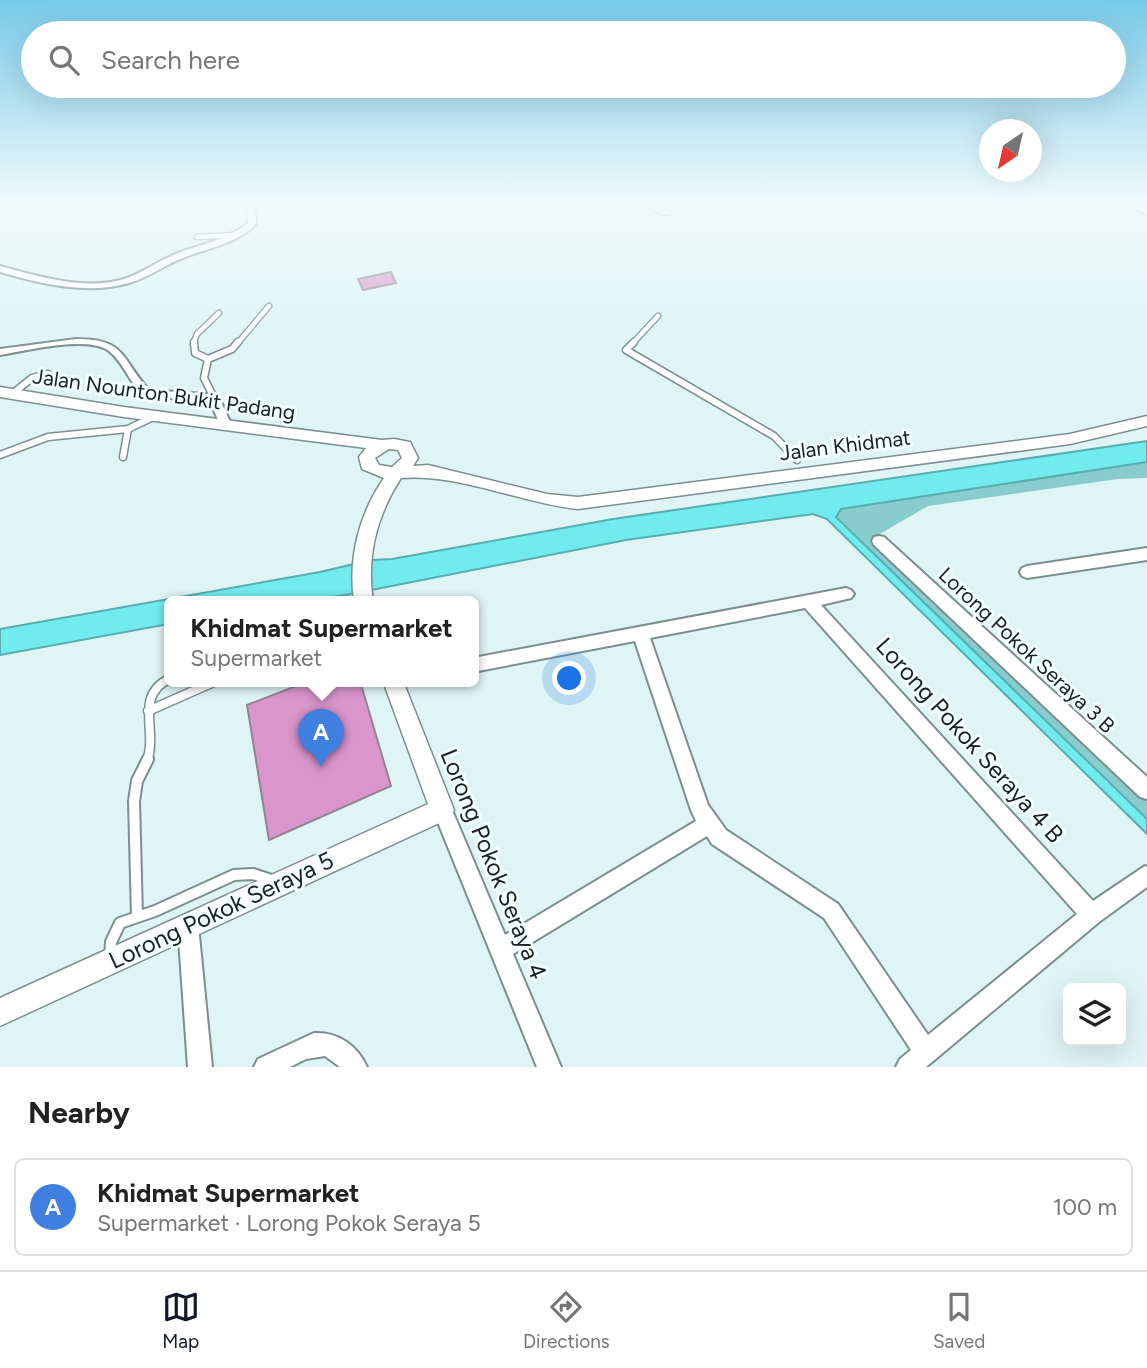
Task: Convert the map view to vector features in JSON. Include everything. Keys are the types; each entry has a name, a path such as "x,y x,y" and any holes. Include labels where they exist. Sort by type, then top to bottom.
{"street":[{"path":"0,269 21,276 106,285 124,282 184,254"},
{"path":"0,352 83,341 101,342 111,347 146,393 214,398 225,424"},
{"name":"Jalan Nounton Bukit Padang","path":"6,393 156,416 381,445"},
{"path":"380,502 369,465 370,452 381,445 394,443 449,466 559,491 1062,429 1147,411"},
{"name":"Jalan Khidmat","path":"455,477 547,500 578,503 1070,439 1147,421"},
{"name":"Jalan Nounton Bukit Padang","path":"322,439 369,465"},
{"path":"363,596 362,560 367,536 380,502 397,471 409,461 407,449"},
{"path":"369,465 384,473 428,471 455,477"},
{"path":"380,502 414,480 455,477"},
{"name":"Lorong Pokok Seraya 3 B","path":"879,541 1147,790"},
{"path":"1027,572 1147,554"},
{"path":"479,664 846,594"},
{"name":"Lorong Pokok Seraya 4 B","path":"808,601 1092,915"},
{"path":"640,634 700,810 709,824 719,837 831,911 926,1052"},
{"name":"Lorong Pokok Seraya 4","path":"395,687 442,810 549,1067"},
{"name":"Lorong Pokok Seraya 5","path":"0,1012 442,810"},
{"path":"501,949 709,824"},
{"path":"908,1067 1092,915 1145,877"},
{"path":"188,925 200,1067"},
{"path":"266,1067 307,1047 328,1042 343,1049 355,1067"}],"lane":[{"path":"219,313 197,334 192,346 195,354 208,359 232,349 270,306"},
{"path":"658,316 626,350 774,436 797,460"},
{"path":"208,359 204,378 214,398"},
{"path":"6,393 32,378 48,374"},
{"path":"0,455 48,437 128,429 156,416"},
{"path":"123,457 128,429"},
{"path":"137,916 134,818 137,783 151,749 147,701 153,690 164,682"},
{"path":"148,711 202,687"},
{"path":"110,961 111,942 120,923 234,875 253,874 280,883"}],"shaded area":[{"path":"1147,441 1147,462 841,509 836,517 1147,819 1147,834 827,519 813,514 626,540 346,595 185,596 371,560 392,559 613,519"},
{"path":"1147,462 1147,478 1118,479 928,506 871,539 1147,800 1147,819 836,517 841,509"},
{"path":"164,600 164,625 0,655 0,629"}],"building":[{"path":"391,272 396,283 363,290 358,279"},
{"path":"294,687 362,687 391,786 269,840 247,705"}],"place":[{"name":"Khidmat Supermarket","path":"321,767"}]}
